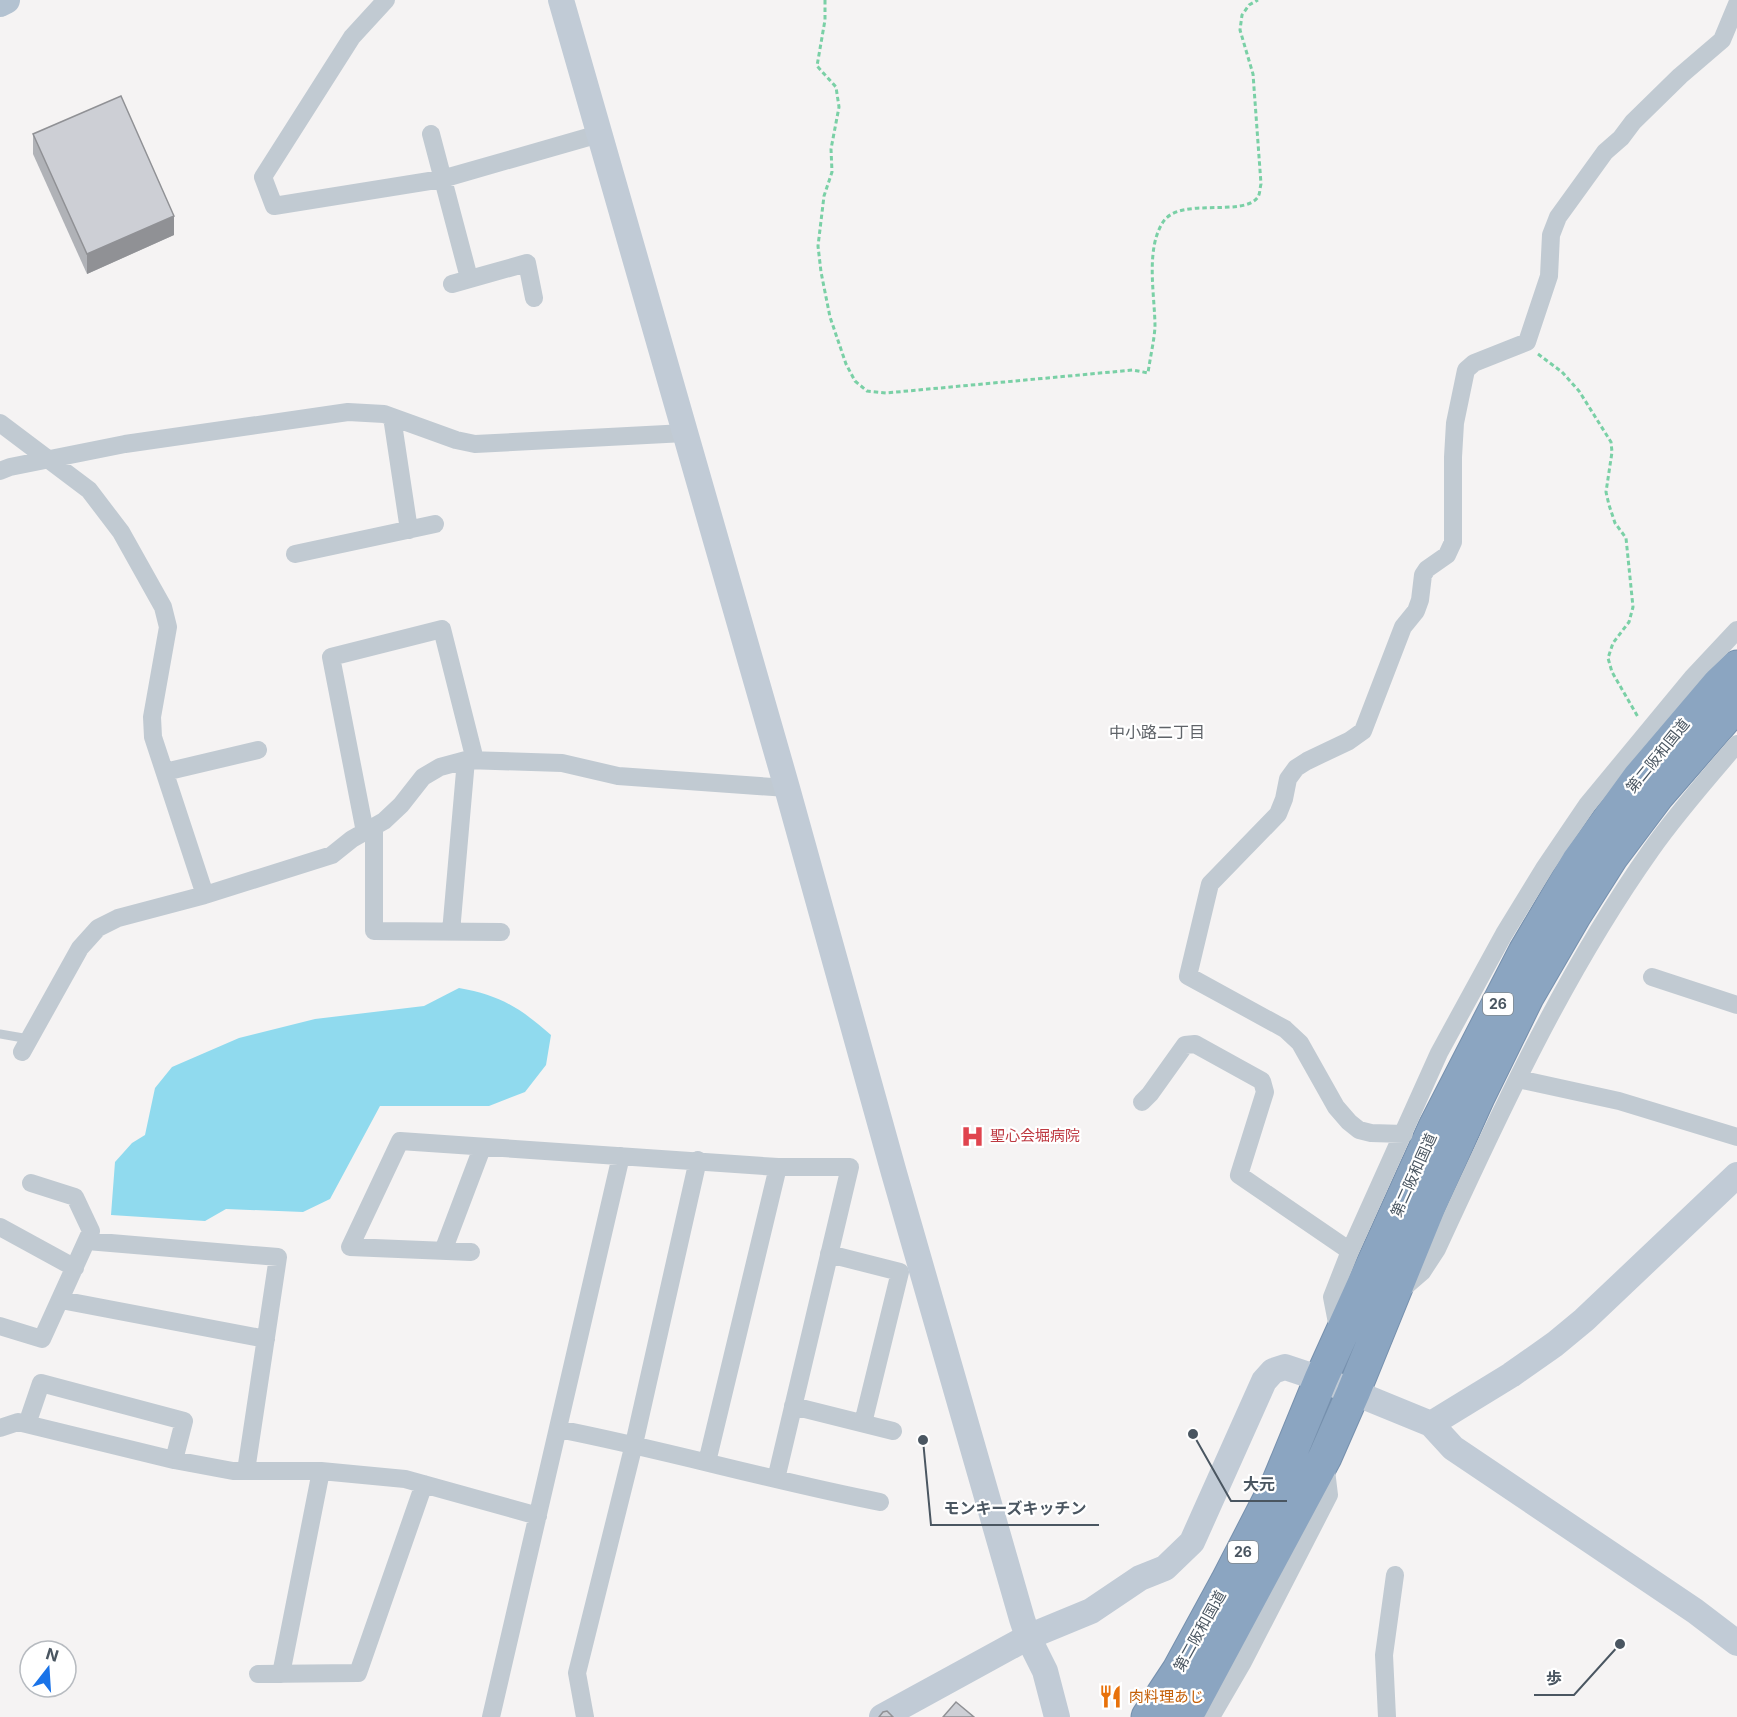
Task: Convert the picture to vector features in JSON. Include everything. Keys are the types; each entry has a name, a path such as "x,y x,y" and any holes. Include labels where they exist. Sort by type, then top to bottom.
{"highway":[{"name":"第二阪和国道","path":"1148,1717 1179,1670 1279,1481 1321,1379 1435,1127 1525,952 1578,862 1639,778 1719,684 1737,667"},
{"name":"第二阪和国道","path":"1183,1717 1325,1457 1429,1206 1478,1097 1527,998 1612,856 1657,796 1737,704"}],"main road":[{"path":"0,3 6,0"}],"street":[{"path":"386,0 352,37 263,177 274,206 442,179 599,134"},
{"path":"561,0 1028,1637 1045,1671 1057,1717"},
{"path":"1404,1134 1371,1133 1359,1130 1336,1107 1300,1043 1286,1029 1188,976 1210,884 1278,814 1288,779 1296,768 1307,760 1349,741 1363,731 1402,627 1416,611 1420,600 1423,575 1427,569 1447,555 1453,542 1452,457 1455,423 1466,370 1474,363 1527,342 1549,276 1551,235 1558,217 1605,152 1680,76 1722,40 1737,4"},
{"path":"431,134 442,179 460,281 527,263 534,298"},
{"path":"0,471 47,459 125,444 348,412 384,414 456,440 475,444 685,433"},
{"path":"393,417 409,530"},
{"path":"0,423 88,490 121,532 163,607 168,627 152,717 153,737 205,895"},
{"path":"295,554 435,524"},
{"path":"451,932 470,760 442,629 331,657 370,829 374,931 451,932 501,932"},
{"path":"1340,1338 1332,1297 1350,1251 1439,1053 1516,914 1587,805 1646,731 1737,630"},
{"path":"1391,1299 1422,1272 1437,1249 1518,1079 1575,969 1652,849 1737,744"},
{"path":"165,772 258,750"},
{"path":"26,1045 80,948 98,928 118,918 205,895 332,855 384,821 401,805 423,777 440,767 470,760 562,763 618,776 787,788"},
{"path":"1652,977 1737,1005"},
{"path":"1142,1102 1150,1095 1185,1045 1195,1044 1262,1081 1265,1092 1239,1175 1350,1251"},
{"path":"1518,1079 1619,1101 1737,1137"},
{"path":"471,1252 350,1247 400,1142 778,1167 850,1167 776,1479"},
{"path":"443,1251 482,1148"},
{"path":"491,1717 621,1156"},
{"path":"585,1717 577,1673 634,1444 698,1160"},
{"path":"707,1462 778,1167"},
{"path":"1431,1424 1511,1375 1555,1344 1584,1320 1737,1175"},
{"path":"0,1326 42,1339 91,1231 75,1197 31,1184"},
{"path":"0,1227 75,1268"},
{"path":"87,1241 278,1257 246,1471"},
{"path":"829,1254 900,1272 863,1423"},
{"path":"60,1300 266,1339"},
{"path":"882,1717 1028,1637 1092,1611 1140,1578 1165,1568 1192,1542 1264,1381 1273,1371 1285,1367 1321,1379 1431,1424 1453,1448 1695,1611 1737,1643"},
{"path":"27,1424 41,1383 184,1420 174,1460"},
{"path":"793,1406 893,1431"},
{"path":"0,1428 18,1422 174,1460 233,1471 321,1471 405,1479 538,1516"},
{"path":"558,1429 634,1444 880,1502"},
{"path":"1211,1717 1243,1662 1329,1495 1325,1457"},
{"path":"281,1674 321,1471"},
{"path":"258,1674 358,1674 424,1484"},
{"path":"1387,1717 1384,1655 1395,1575"}],"lane":[{"path":"0,1034 26,1045"}],"path":[{"path":"825,0 825,20 817,66 836,87 839,107 831,149 832,172 824,196 819,246 821,272 830,317 855,381 867,391 886,393 1133,370 1148,373 1155,329 1154,246 1163,221 1173,213 1203,207 1246,205 1258,197 1262,184 1253,74 1240,30 1242,15 1249,5 1258,0"},
{"path":"1527,342 1534,351 1562,372 1579,391 1611,441 1612,452 1606,492 1608,505 1626,538 1633,607 1629,622 1614,643 1608,658 1612,672 1646,731"}],"water":[{"path":"459,988 486,994 509,1004 551,1035 546,1065 525,1092 489,1106 380,1106 330,1199 303,1212 226,1209 205,1221 111,1215 115,1162 132,1143 145,1135 155,1088 172,1067 239,1038 315,1019 424,1006"}],"building":[{"path":"121,96 174,216 87,254 33,134"},
{"path":"956,1702 974,1717 943,1717"},
{"path":"887,1711 893,1717 879,1717 883,1712"}],"place":[{"name":"聖心会堀病院","path":"972,1136"},
{"name":"大元","path":"1193,1434"},
{"name":"モンキーズキッチン","path":"923,1440"},
{"name":"歩","path":"1620,1644"},
{"name":"肉料理あじ","path":"1111,1697"}],"district":[{"name":"中小路二丁目","path":"1157,732"}]}
